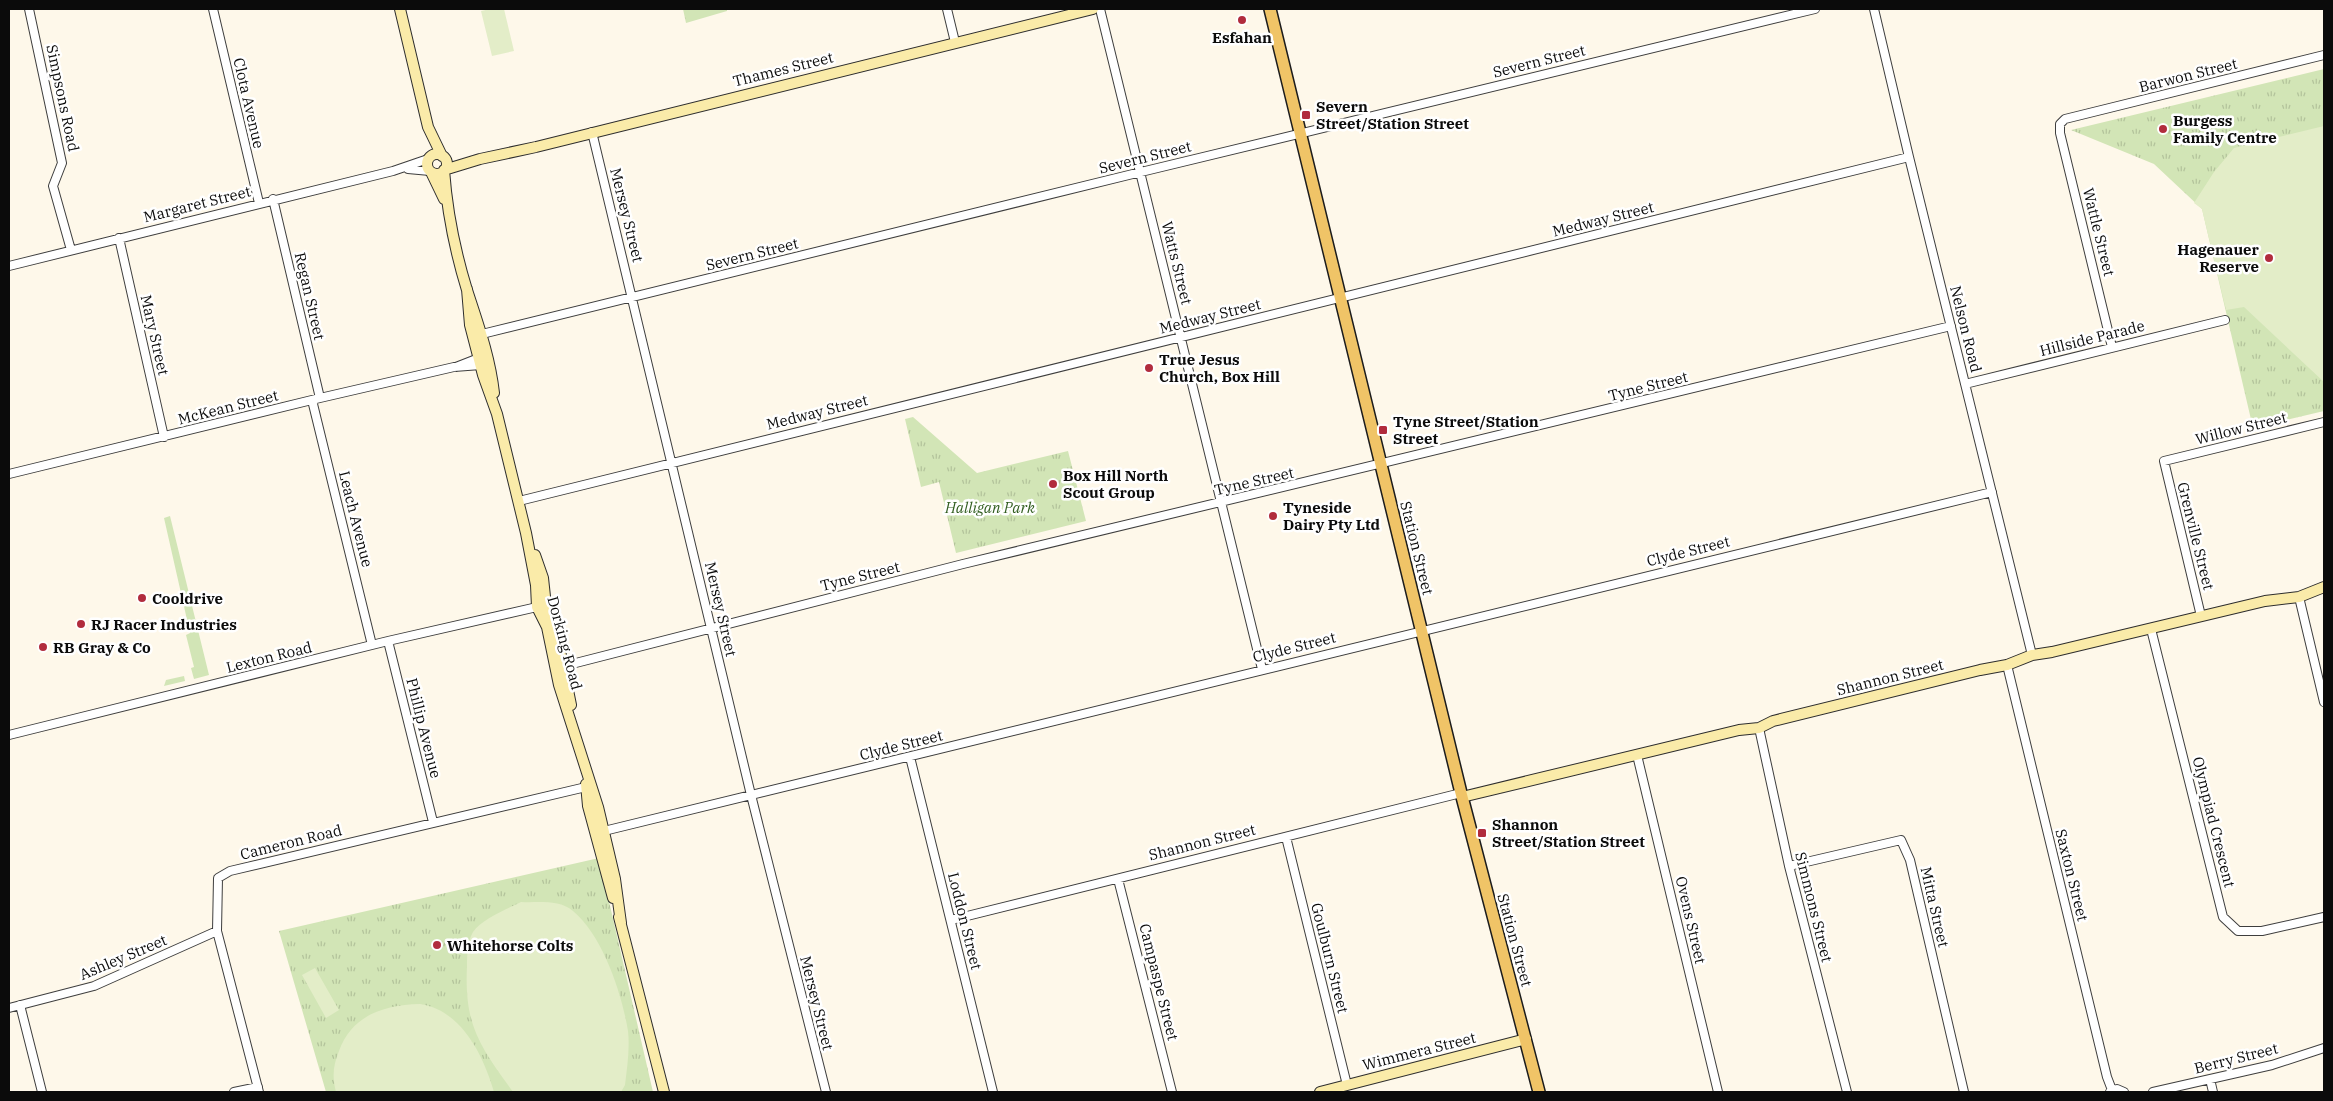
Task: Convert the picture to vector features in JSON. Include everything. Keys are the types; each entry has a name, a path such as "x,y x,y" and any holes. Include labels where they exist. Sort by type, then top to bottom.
{"main road":[{"name":"Station Street","path":"1270,9 1462,795 1539,1092"}],"street":[{"name":"Simpsons Road","path":"29,9 62,163 53,186 71,250"},
{"name":"Clota Avenue","path":"213,9 259,203"},
{"path":"400,9 428,127 429,159 427,165 430,172 436,174 444,170 446,165 428,127"},
{"path":"947,9 955,42"},
{"name":"Thames Street","path":"444,170 480,159 1093,9"},
{"name":"Watts Street","path":"1100,9 1262,669"},
{"name":"Severn Street","path":"482,334 1140,172 1815,9"},
{"name":"Nelson Road","path":"1874,9 1908,157 2032,655"},
{"name":"Barwon Street","path":"2060,124 2065,119 2324,55"},
{"name":"Wattle Street","path":"2060,124 2060,134 2112,347"},
{"name":"Mersey Street","path":"592,132 751,796 826,1092"},
{"path":"429,159 436,155 443,157"},
{"name":"Thames Street","path":"443,157 480,159"},
{"name":"Medway Street","path":"519,502 912,402 1340,299 1908,157"},
{"name":"Margaret Street","path":"9,266 393,170 429,159"},
{"name":"Margaret Street","path":"393,170 416,168 430,172"},
{"name":"Dorking Road","path":"444,170 446,204 467,289 482,334 492,377 497,414"},
{"name":"Dorking Road","path":"430,172 446,204"},
{"name":"Regan Street","path":"273,199 316,399"},
{"name":"Mary Street","path":"119,238 164,437"},
{"name":"Dorking Road","path":"467,289 470,325 497,414 526,533 536,585 537,607 546,627 559,685 575,731"},
{"name":"Hillside Parade","path":"1965,384 2225,320"},
{"name":"Tyne Street","path":"564,666 963,564 1381,465 1951,326"},
{"name":"McKean Street","path":"10,474 480,361"},
{"name":"Leach Avenue","path":"316,399 372,645"},
{"name":"Willow Street","path":"2164,461 2324,422"},
{"name":"Grenville Street","path":"2164,461 2201,616"},
{"path":"9,464 10,474"},
{"name":"Clyde Street","path":"604,831 1992,492"},
{"name":"Dorking Road","path":"526,533 543,578 546,606 554,623 588,787 604,831 610,877"},
{"name":"Shannon Street","path":"950,920 1462,795 1739,730 1759,728 1772,721 1980,670 2007,666 2032,655 2052,652 2265,601 2299,597 2324,587"},
{"path":"2299,597 2324,702"},
{"name":"Lexton Road","path":"9,735 388,641 537,607"},
{"name":"Olympiad Crescent","path":"2151,628 2223,917 2238,931 2254,931 2324,917"},
{"name":"Phillip Avenue","path":"388,641 433,822"},
{"name":"Saxton Street","path":"2007,666 2111,1091"},
{"name":"Simmons Street","path":"1759,728 1789,866 1847,1092"},
{"name":"Ovens Street","path":"1637,755 1718,1092"},
{"name":"Loddon Street","path":"910,757 993,1092"},
{"name":"Dorking Road","path":"588,787 588,806 610,877 664,1092"},
{"name":"Cameron Road","path":"258,1089 217,931 218,878 230,871 588,787"},
{"name":"Goulburn Street","path":"1286,837 1347,1085"},
{"name":"Mitta Street","path":"1789,866 1901,840 1910,860 1964,1092"},
{"name":"Campaspe Street","path":"1118,879 1172,1092"},
{"name":"Ashley Street","path":"9,1008 94,986 217,931"},
{"path":"20,1005 42,1092"},
{"name":"Wimmera Street","path":"1320,1092 1526,1039"},
{"name":"Berry Street","path":"2152,1092 2272,1065 2324,1048"},
{"path":"2210,1079 2213,1092"},
{"path":"234,1092 258,1089"},
{"path":"2111,1091 2117,1089 2124,1092"}],"green space":[{"path":"504,9 514,51 492,56 481,11"},
{"path":"683,9 727,9 727,11 686,23"},
{"name":"Hagenauer Reserve","path":"2324,69 2324,411 2253,428 2202,209 2154,164 2071,130"},
{"name":"Hagenauer Reserve","path":"2324,126 2324,382 2244,307 2226,310 2202,209 2194,203 2214,172 2234,148"},
{"name":"Halligan Park","path":"913,417 977,473 1068,451 1086,521 956,553 939,482 921,487 905,419"},
{"path":"170,516 209,675 194,679 191,668 194,667 186,635 190,633 164,518"},
{"path":"184,676 185,681 164,686 166,680"},
{"path":"599,858 653,1092 326,1092 279,931"},
{"path":"521,902 548,902 567,907 584,922 602,950 616,983 629,1038 627,1072 625,1085 621,1092 513,1092 483,1048 476,1034 468,1005 467,962 470,940 473,932 482,923"},
{"path":"315,968 339,1010 326,1018 302,975"},
{"path":"420,1004 435,1008 448,1015 459,1025 477,1050 490,1078 494,1092 336,1092 334,1081 335,1061 352,1029 371,1014 394,1007"}],"place":[{"name":"Esfahan","path":"1242,20"},
{"name":"Severn Street/Station Street","path":"1306,115"},
{"name":"Burgess Family Centre","path":"2163,129"},
{"name":"Hagenauer Reserve","path":"2269,258"},
{"name":"True Jesus Church, Box Hill","path":"1149,368"},
{"name":"Tyne Street/Station Street","path":"1383,430"},
{"name":"Box Hill North Scout Group","path":"1053,484"},
{"name":"Tyneside Dairy Pty Ltd","path":"1273,516"},
{"name":"Cooldrive","path":"142,598"},
{"name":"RJ Racer Industries","path":"81,624"},
{"name":"RB Gray & Co","path":"43,647"},
{"name":"Shannon Street/Station Street","path":"1482,833"},
{"name":"Whitehorse Colts","path":"437,945"}]}
